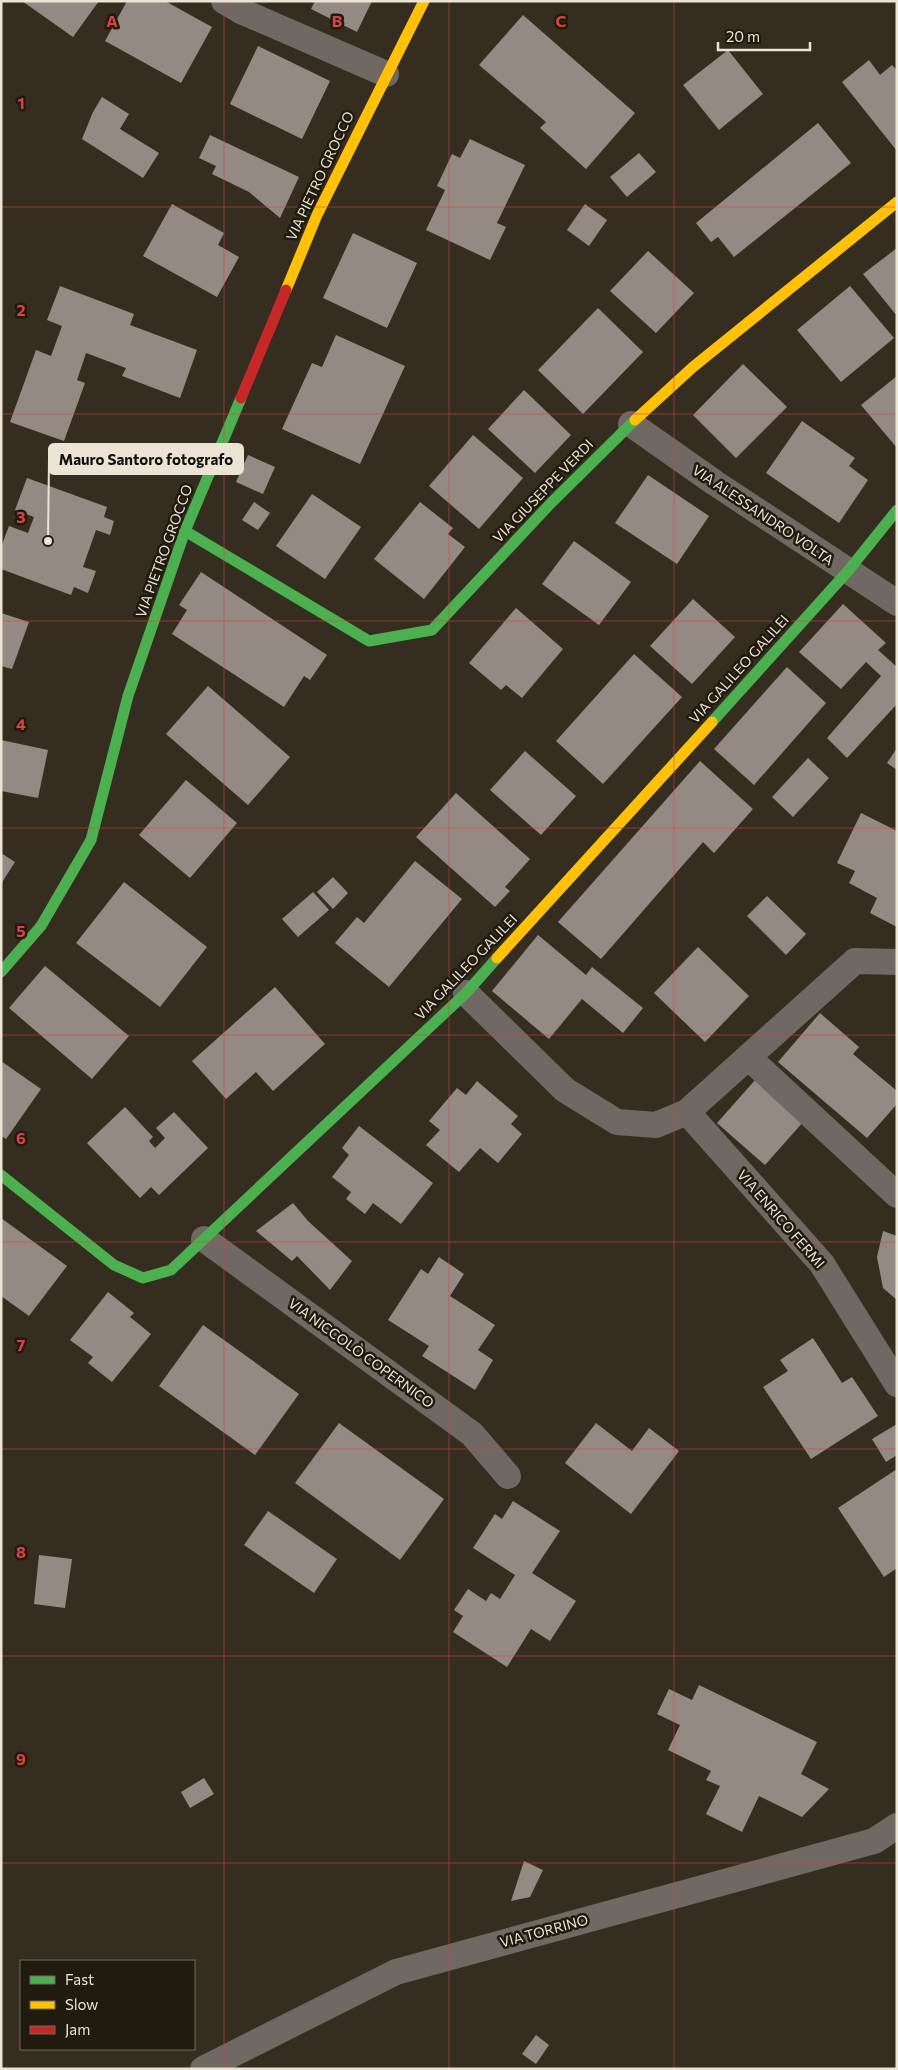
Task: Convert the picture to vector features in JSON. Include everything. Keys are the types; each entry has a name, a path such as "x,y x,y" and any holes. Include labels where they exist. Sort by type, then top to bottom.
{"street":[{"path":"224,1 242,11 386,74"},
{"name":"VIA PIETRO GROCCO","path":"1,972 41,926 91,840 128,696 185,531 317,215 424,1"},
{"name":"VIA GIUSEPPE VERDI","path":"185,531 369,641 432,630 551,503 631,424 693,368 897,202"},
{"name":"VIA ALESSANDRO VOLTA","path":"631,424 715,484 897,603"},
{"name":"VIA GALILEO GALILEI","path":"1,1175 114,1265 143,1278 171,1270 466,993 848,571 897,510"},
{"path":"466,993 565,1090 617,1122 656,1125 687,1112 855,961 897,962"},
{"path":"748,1056 897,1195"},
{"name":"VIA ENRICO FERMI","path":"687,1112 822,1264 897,1384"},
{"name":"VIA NICCOLÒ COPERNICO","path":"204,1239 472,1434 508,1476"},
{"name":"VIA TORRINO","path":"203,2069 396,1972 874,1841 897,1826"}],"building":[{"path":"22,1 99,1 73,37"},
{"path":"127,1 165,1 212,27 181,83 105,41"},
{"path":"315,1 372,1 357,32 311,9"},
{"path":"523,15 635,113 586,169 540,128 546,122 479,65"},
{"path":"258,46 330,81 302,139 230,104"},
{"path":"728,50 763,94 719,130 683,85"},
{"path":"869,60 880,75 892,65 897,70 897,151 842,82"},
{"path":"102,97 129,114 120,129 159,153 143,178 82,139 93,112"},
{"path":"818,123 851,163 734,257 718,237 711,242 696,223"},
{"path":"210,135 299,177 280,218 249,192 212,174 216,166 199,158"},
{"path":"470,139 525,165 497,223 506,227 490,260 426,230 445,190 437,186 452,154 460,158"},
{"path":"639,153 656,172 627,197 610,177"},
{"path":"172,204 224,233 218,245 239,257 217,297 143,256"},
{"path":"585,204 607,220 589,246 567,230"},
{"path":"353,233 417,263 387,328 323,298"},
{"path":"897,248 897,316 863,274"},
{"path":"648,251 694,293 656,333 610,291"},
{"path":"60,286 134,314 130,325 197,350 180,398 122,376 126,368 86,353 77,380 85,383 64,441 10,422 36,350 51,356 62,326 47,320"},
{"path":"850,286 894,338 841,382 797,330"},
{"path":"598,308 643,352 583,414 538,370"},
{"path":"336,335 405,366 360,464 282,429 312,363 322,367"},
{"path":"743,364 787,407 736,458 693,415"},
{"path":"897,376 897,448 861,405"},
{"path":"524,390 571,435 535,473 488,429"},
{"path":"802,421 855,458 849,466 868,480 839,523 766,473"},
{"path":"473,435 523,478 479,529 429,486"},
{"path":"248,455 275,467 263,494 236,482"},
{"path":"648,475 709,516 677,564 615,523"},
{"path":"27,478 107,507 104,517 114,521 110,535 96,530 83,567 96,571 88,593 74,587 71,595 1,569 1,547 9,526 28,533 34,517 15,510"},
{"path":"312,494 361,527 325,579 276,546"},
{"path":"254,502 270,513 258,530 242,520"},
{"path":"420,502 453,528 448,534 465,547 424,599 374,559"},
{"path":"574,541 631,582 599,625 542,584"},
{"path":"201,572 327,655 310,680 304,676 284,707 172,634 187,610 179,605"},
{"path":"693,599 735,637 692,684 650,646"},
{"path":"843,604 886,643 878,650 897,667 897,704 847,758 827,738 881,676 866,662 841,689 799,652"},
{"path":"516,608 563,649 522,698 506,685 501,690 469,663"},
{"path":"1,613 29,622 12,669 1,666"},
{"path":"634,654 682,697 603,784 556,741"},
{"path":"787,667 826,703 754,785 714,749"},
{"path":"208,686 290,757 248,805 166,734"},
{"path":"1,740 48,750 38,798 1,791"},
{"path":"897,748 897,770 887,763"},
{"path":"525,751 576,796 541,835 490,790"},
{"path":"808,758 829,778 793,817 772,797"},
{"path":"700,761 753,809 714,853 703,842 601,959 558,922"},
{"path":"186,780 237,823 190,878 139,835"},
{"path":"456,793 530,859 505,887 510,891 495,907 416,837"},
{"path":"861,813 897,831 897,927 870,913 877,898 849,883 855,871 837,863"},
{"path":"1,853 15,862 1,884"},
{"path":"415,861 462,899 389,987 335,943 357,917 364,923"},
{"path":"333,877 348,893 333,909 317,892"},
{"path":"124,882 207,947 160,1007 76,943"},
{"path":"313,892 329,910 298,937 282,919"},
{"path":"767,896 806,934 786,955 747,916"},
{"path":"538,935 586,975 592,967 643,1008 623,1033 582,999 549,1039 492,991"},
{"path":"698,947 749,996 705,1042 654,993"},
{"path":"45,966 129,1036 92,1079 9,1008"},
{"path":"275,987 325,1044 273,1091 256,1072 226,1099 192,1061"},
{"path":"820,1013 859,1047 853,1054 897,1091 897,1104 867,1138 778,1062"},
{"path":"1,1061 41,1089 6,1139 1,1136"},
{"path":"756,1079 804,1121 765,1165 717,1123"},
{"path":"477,1081 518,1116 511,1124 522,1134 498,1163 480,1148 459,1172 426,1145 440,1130 429,1121 457,1088 466,1095"},
{"path":"125,1107 153,1137 149,1141 155,1148 165,1138 156,1128 174,1112 208,1148 159,1195 151,1187 140,1198 87,1143"},
{"path":"359,1126 433,1183 401,1224 373,1203 365,1214 346,1199 351,1192 332,1177 349,1155 342,1148"},
{"path":"293,1203 308,1221 352,1261 330,1290 297,1256 292,1261 256,1231"},
{"path":"1,1218 67,1266 29,1316 1,1296"},
{"path":"883,1231 897,1236 897,1300 883,1288 877,1257"},
{"path":"439,1257 464,1274 450,1296 495,1325 478,1350 493,1360 475,1390 422,1356 429,1346 388,1320 421,1269 428,1274"},
{"path":"108,1292 134,1313 130,1317 151,1334 112,1382 88,1363 93,1357 70,1340"},
{"path":"203,1325 299,1394 255,1455 159,1386"},
{"path":"813,1338 842,1383 852,1377 878,1416 811,1459 763,1387 788,1371 780,1360"},
{"path":"339,1423 444,1499 400,1560 295,1483"},
{"path":"596,1423 632,1451 649,1428 679,1451 631,1514 565,1463"},
{"path":"897,1424 897,1455 886,1462 872,1439"},
{"path":"897,1469 897,1568 884,1577 838,1508"},
{"path":"513,1501 560,1531 532,1573 576,1601 550,1641 531,1629 507,1667 453,1632 463,1616 454,1610 468,1589 486,1601 491,1593 500,1599 515,1575 473,1548 495,1514 502,1519"},
{"path":"268,1511 337,1559 314,1593 244,1545"},
{"path":"39,1555 72,1559 65,1608 34,1604"},
{"path":"699,1685 817,1742 801,1774 829,1789 802,1817 759,1796 742,1832 706,1814 720,1786 706,1780 711,1771 668,1750 680,1725 657,1714 669,1689 692,1700"},
{"path":"204,1778 214,1794 190,1808 181,1792"},
{"path":"524,1861 543,1870 530,1897 511,1901"},
{"path":"536,2035 549,2045 536,2064 522,2054"}],"traffic: fast":[{"path":"1,972 41,926 91,840 128,696 185,531 241,398"},
{"path":"185,531 369,641 432,630 551,503 635,420"},
{"path":"712,722 848,571 897,510"},
{"path":"1,1175 114,1265 143,1278 171,1270 466,993 497,958"}],"traffic: slow":[{"path":"286,290 317,215 424,1"},
{"path":"635,420 693,367 897,202"},
{"path":"497,958 712,722"}],"traffic: jam":[{"path":"241,398 286,290"}],"place":[{"name":"Mauro Santoro fotografo","path":"48,541"}]}
